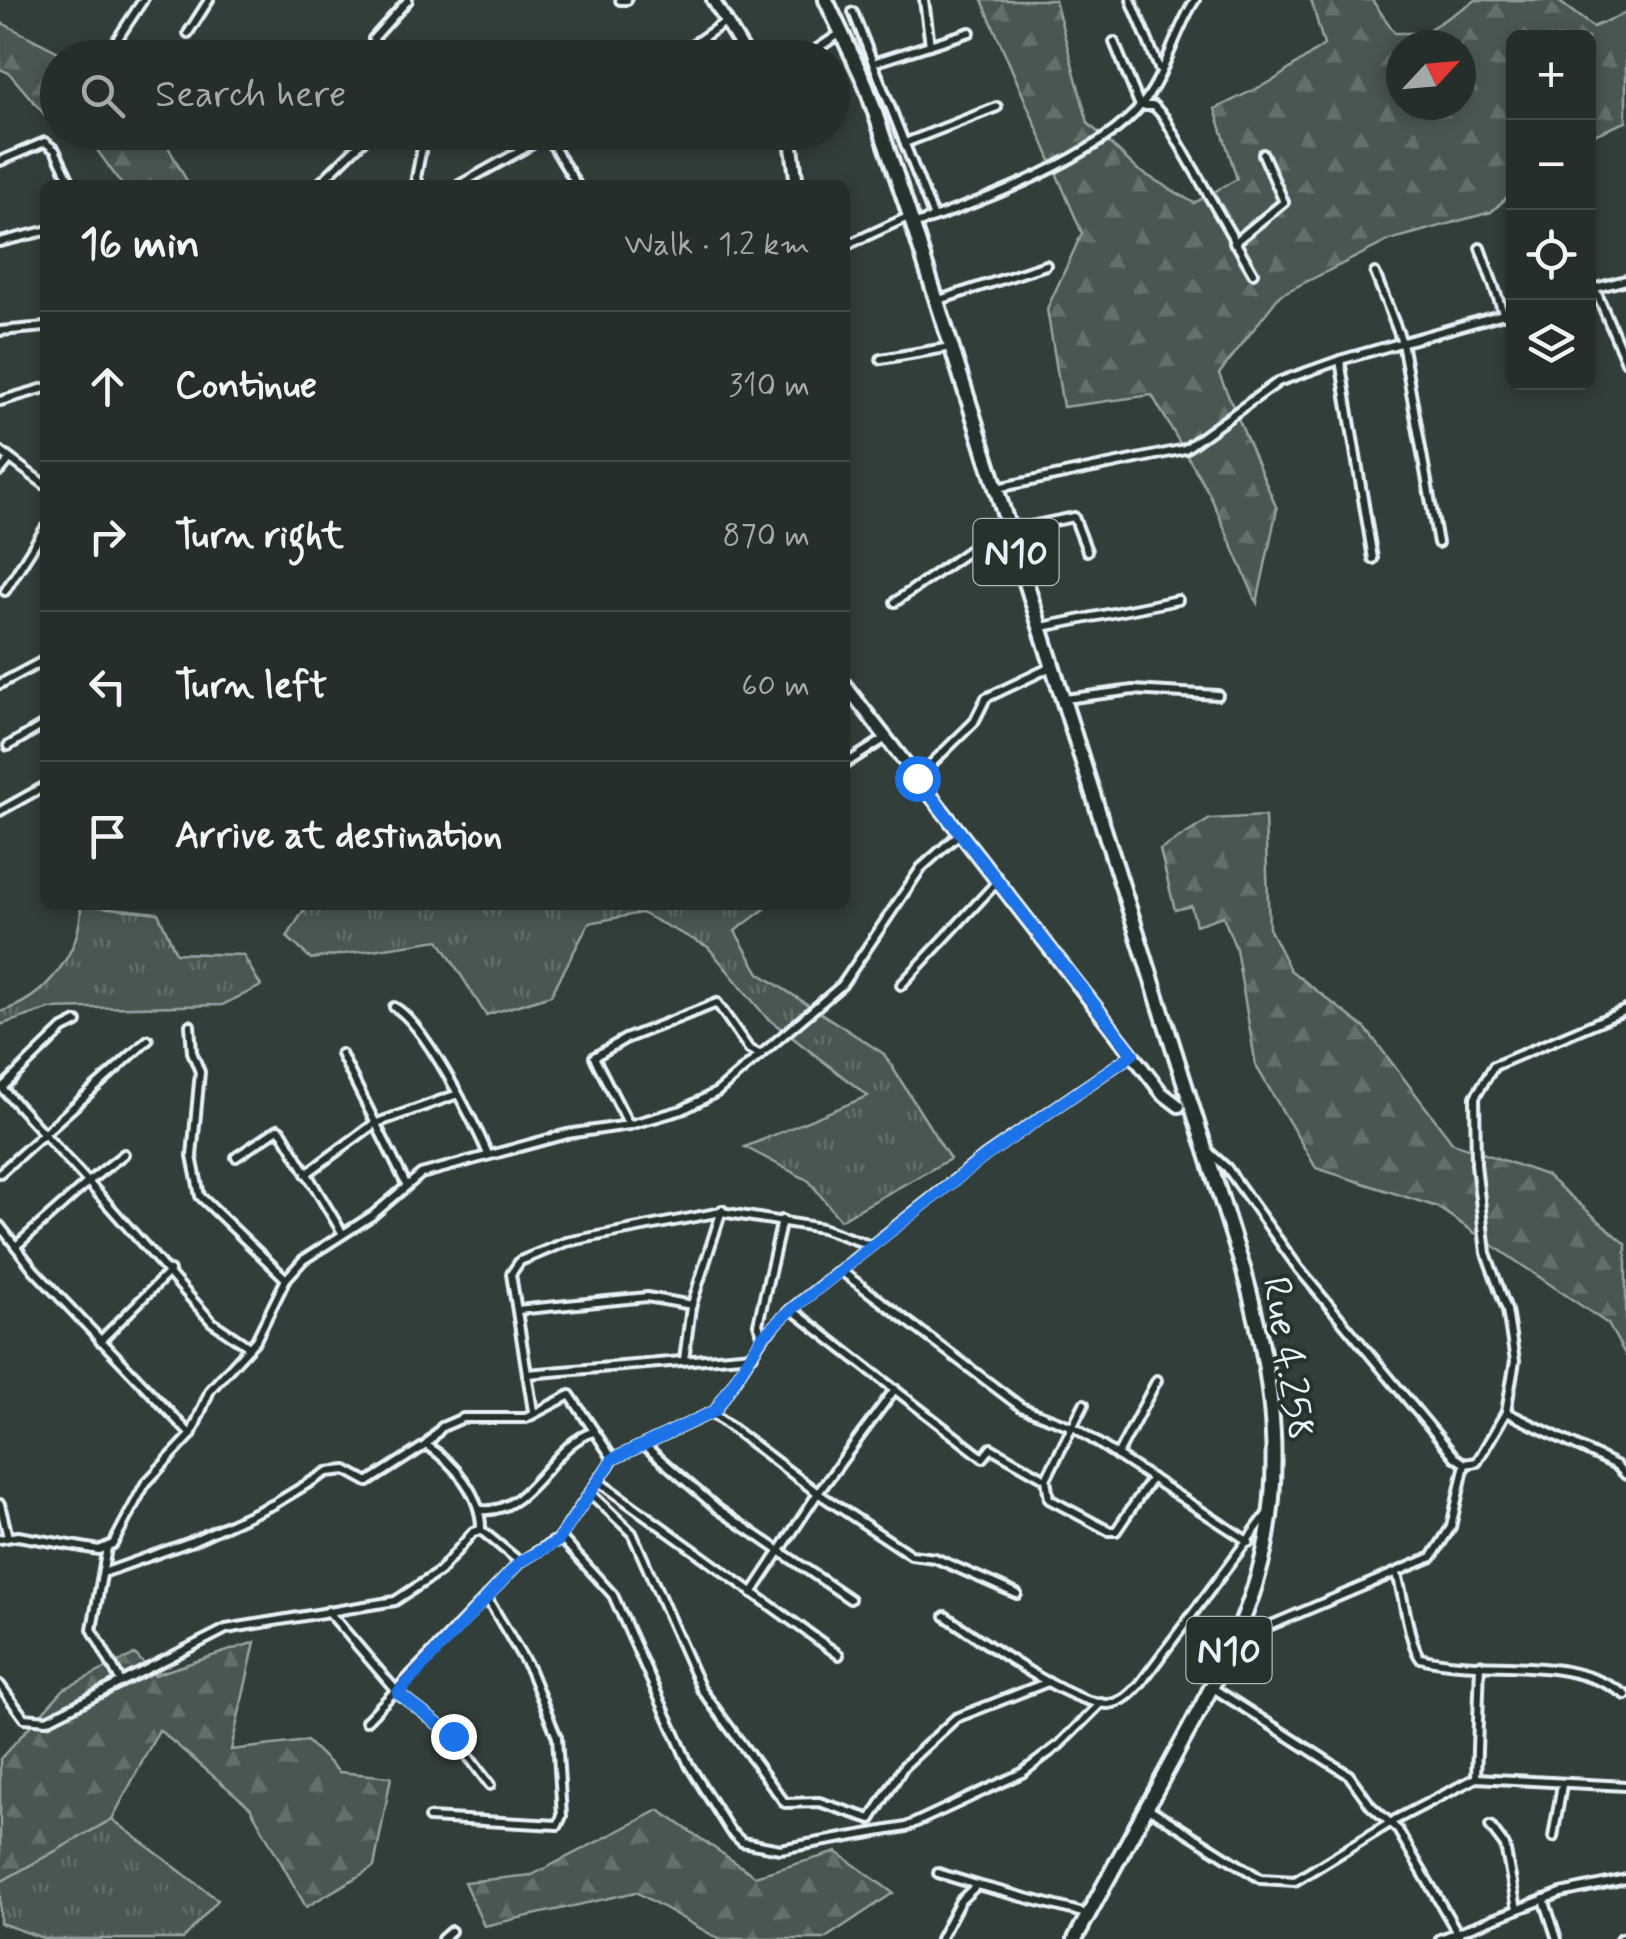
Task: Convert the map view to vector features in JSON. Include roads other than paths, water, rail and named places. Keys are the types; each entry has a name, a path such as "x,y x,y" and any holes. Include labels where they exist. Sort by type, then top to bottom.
{"highway":[{"name":"N10","path":"826,0 845,40"},
{"name":"N10","path":"850,51 879,121 952,348 1186,1108"},
{"name":"Rue 4.258","path":"1074,1939 1233,1642 1256,1584 1270,1509 1274,1446 1264,1347 1205,1148 1186,1108"}],"main road":[{"path":"713,0 737,40"},
{"path":"792,150 796,180"},
{"path":"850,690 1162,1093 1186,1108"}],"street":[{"path":"117,40 143,0"},
{"path":"188,33 209,0"},
{"path":"374,40 408,0"},
{"path":"924,0 930,45"},
{"path":"1131,0 1160,70"},
{"path":"850,244 911,221 934,218 981,202 1101,140 1140,106 1195,0"},
{"path":"853,12 934,218"},
{"path":"699,40 726,21"},
{"path":"830,40 842,32"},
{"path":"873,63 970,32"},
{"path":"1114,42 1140,106"},
{"path":"1140,106 1154,106 1164,117 1253,273"},
{"path":"904,143 996,107"},
{"path":"0,162 40,144"},
{"path":"55,150 70,180"},
{"path":"323,180 354,150"},
{"path":"417,180 421,150"},
{"path":"467,180 518,150"},
{"path":"556,150 574,180"},
{"path":"1234,242 1284,202 1263,154"},
{"path":"0,242 40,232"},
{"path":"996,488 1185,449 1278,382 1340,360 1504,314 1480,248"},
{"path":"936,301 1046,264"},
{"path":"1375,272 1402,342 1438,544"},
{"path":"1596,289 1626,280"},
{"path":"1596,298 1626,362"},
{"path":"0,331 40,327"},
{"path":"881,359 952,348"},
{"path":"1340,360 1373,558"},
{"path":"0,402 40,390"},
{"path":"0,452 40,481"},
{"path":"0,471 10,459"},
{"path":"895,602 971,549 1010,532 1074,517 1086,551"},
{"path":"5,591 40,536"},
{"path":"1040,627 1178,600"},
{"path":"0,684 40,663"},
{"path":"917,778 974,722 986,698 1052,667"},
{"path":"1063,700 1133,690 1218,694"},
{"path":"8,746 40,727"},
{"path":"850,761 887,738"},
{"path":"0,811 40,789"},
{"path":"121,1682 92,1628 107,1548 119,1536 144,1484 191,1435 210,1390 250,1347 286,1279 303,1260 373,1215 421,1174 567,1134 682,1110 717,1092 842,986 921,868 960,833"},
{"path":"901,985 998,882"},
{"path":"629,1124 594,1057 624,1038 717,1003 749,1049 762,1055"},
{"path":"394,1007 414,1024 458,1094 488,1154"},
{"path":"1465,1464 1476,1462 1485,1454 1506,1412 1514,1374 1513,1336 1486,1252 1476,1164 1474,1097 1486,1073 1504,1060 1626,1010"},
{"path":"77,1022 63,1029 1,1087 212,1322 250,1347"},
{"path":"190,1025 192,1052 200,1072 192,1156 200,1196 286,1279"},
{"path":"0,1173 148,1040"},
{"path":"341,1054 406,1184"},
{"path":"366,1721 398,1693 520,1562 558,1541 613,1459 712,1413 763,1336 791,1310 986,1156 1133,1054"},
{"path":"306,1174 374,1124 458,1094"},
{"path":"236,1156 278,1129 343,1234"},
{"path":"1205,1148 1232,1174 1299,1269 1465,1464"},
{"path":"16,1246 124,1154"},
{"path":"534,1410 511,1274 520,1260 566,1242 722,1210 822,1228 870,1245"},
{"path":"684,1360 692,1305 722,1210"},
{"path":"763,1336 758,1324 782,1220"},
{"path":"0,1226 100,1341 191,1435"},
{"path":"840,1270 1022,1407 1075,1428 1249,1542"},
{"path":"100,1341 170,1271"},
{"path":"517,1310 647,1298 692,1305"},
{"path":"791,1310 982,1458 991,1448 1046,1479"},
{"path":"528,1374 753,1355"},
{"path":"1118,1456 1157,1380"},
{"path":"751,1594 818,1493 895,1389"},
{"path":"103,1573 190,1542 274,1504 327,1472 346,1470 368,1482 426,1445 442,1427 464,1418 526,1418 534,1410 570,1395 613,1459"},
{"path":"1084,1404 1046,1479 1049,1498 1108,1531 1124,1526 1152,1478"},
{"path":"1506,1412 1616,1465 1626,1475"},
{"path":"712,1413 818,1493 911,1555 935,1558 1017,1594"},
{"path":"482,1510 491,1511 519,1496 550,1470 577,1436 593,1432"},
{"path":"644,1444 718,1508 850,1599"},
{"path":"426,1445 447,1458 482,1510 482,1530 520,1562"},
{"path":"1233,1642 1432,1557 1445,1542 1465,1464"},
{"path":"598,1481 839,1654"},
{"path":"590,1494 632,1533 701,1689 785,1803 819,1802 871,1819 904,1766 956,1718 1048,1682"},
{"path":"0,1504 4,1538 107,1548"},
{"path":"944,1616 1048,1682 1101,1704 1118,1702 1140,1684 1270,1509"},
{"path":"0,1685 24,1718 38,1722 226,1629 327,1610 376,1606 418,1589 473,1532 482,1530"},
{"path":"558,1541 570,1545 613,1595 689,1765 730,1831 742,1842 780,1849 906,1827 1022,1773 1059,1746 1101,1704"},
{"path":"1397,1574 1416,1654 1429,1660 1560,1668 1590,1676 1626,1695"},
{"path":"429,1818 558,1825 562,1816 557,1737 530,1670 487,1598"},
{"path":"327,1610 398,1693 453,1736 490,1784"},
{"path":"1476,1778 1480,1664"},
{"path":"1212,1687 1241,1710 1349,1775 1372,1806 1391,1822 1459,1935"},
{"path":"1147,1807 1260,1879 1295,1881 1391,1822 1476,1778 1625,1788"},
{"path":"1553,1836 1562,1784"},
{"path":"1490,1826 1505,1846 1517,1909"},
{"path":"938,1873 1088,1914"},
{"path":"1440,1939 1544,1900 1626,1878"},
{"path":"940,1939 960,1901 977,1885"},
{"path":"1544,1900 1557,1939"},
{"path":"442,1939 452,1931"}]}
